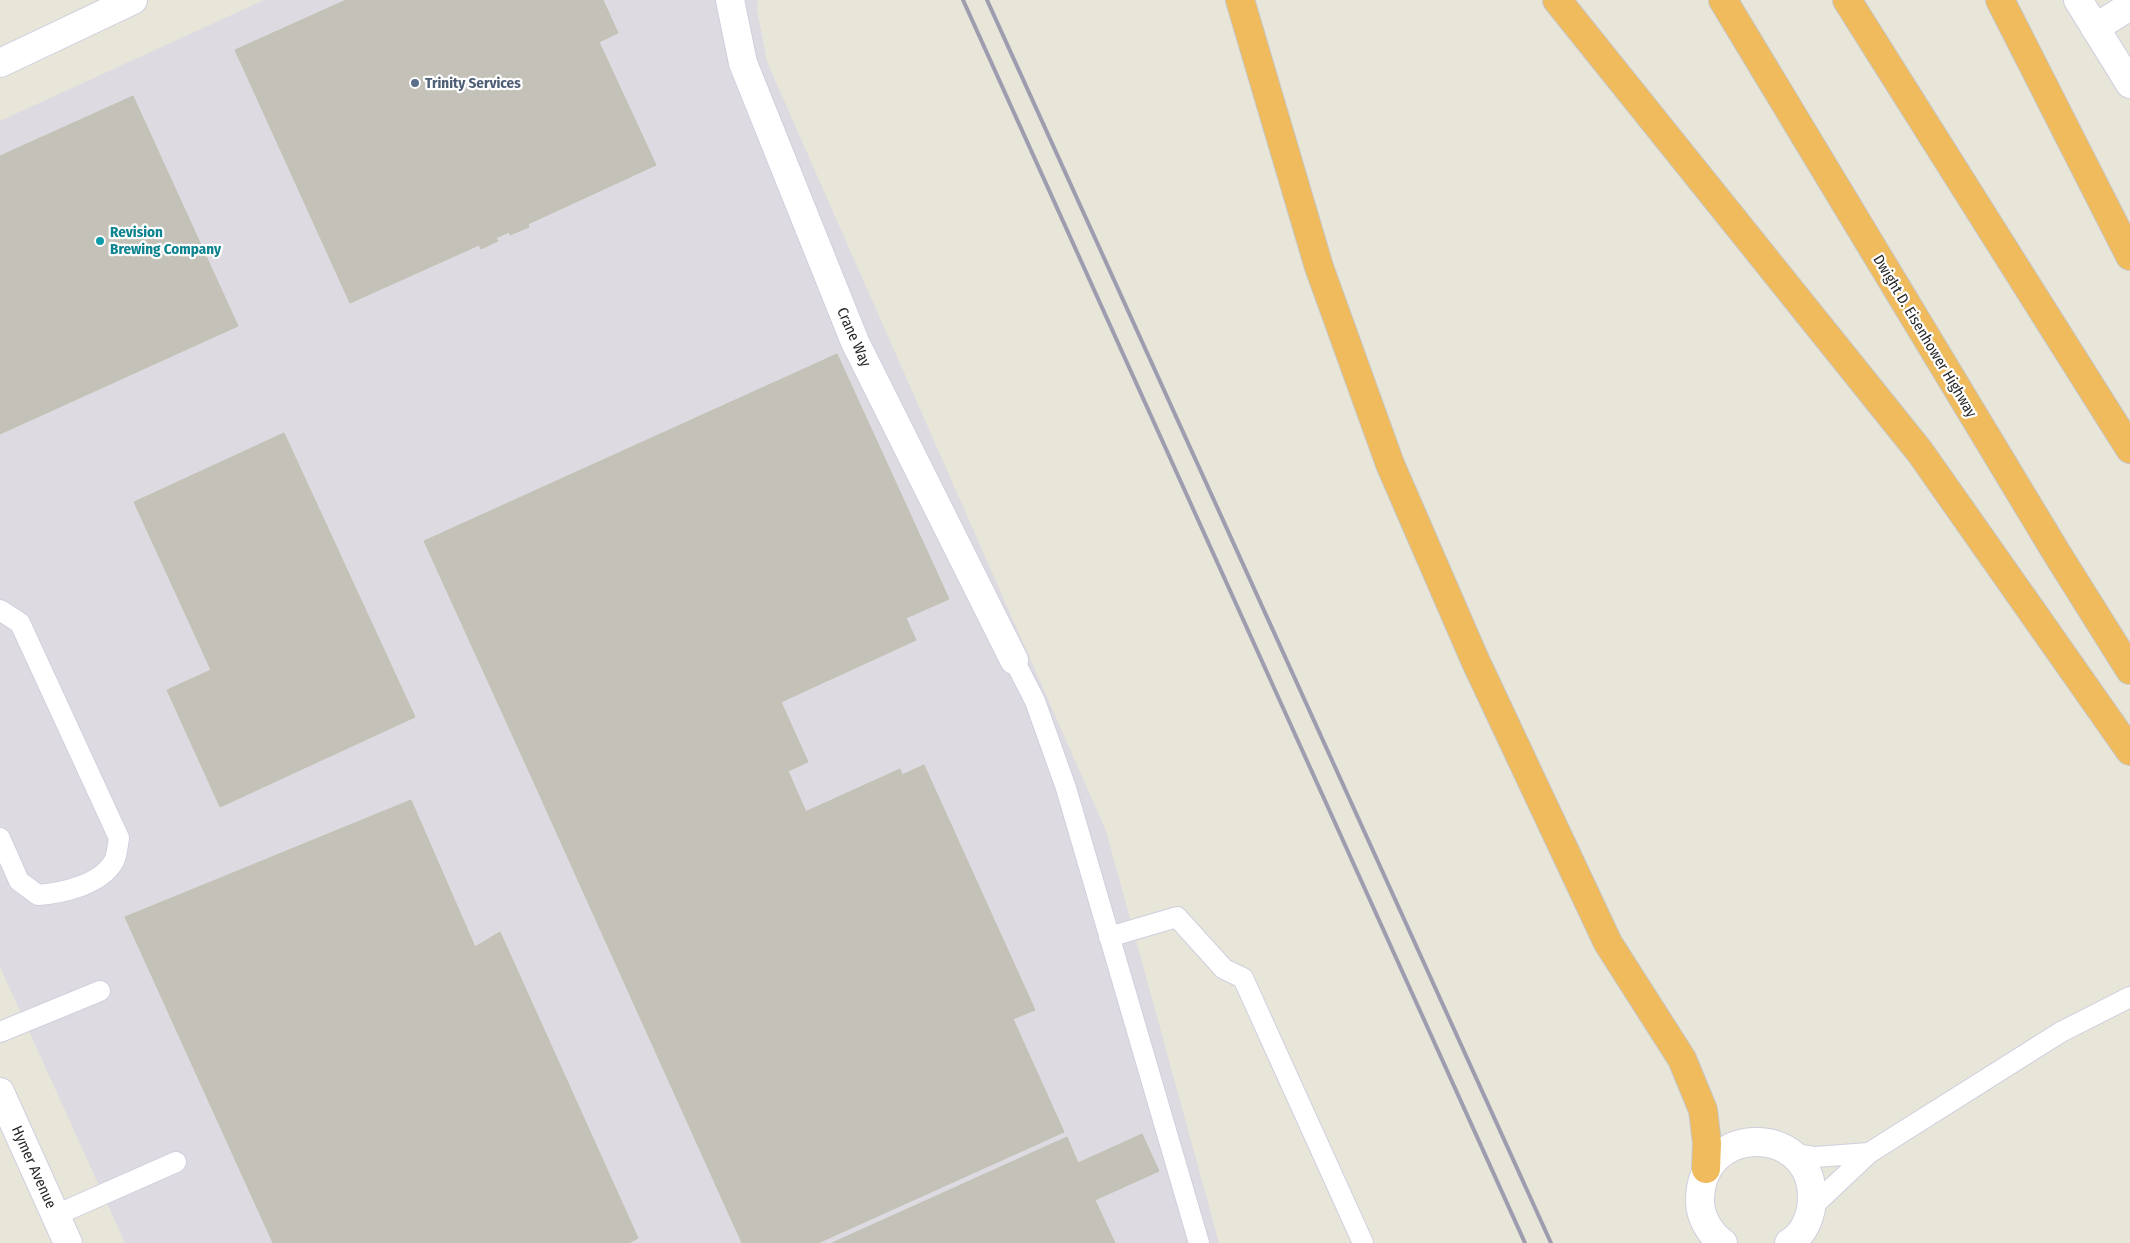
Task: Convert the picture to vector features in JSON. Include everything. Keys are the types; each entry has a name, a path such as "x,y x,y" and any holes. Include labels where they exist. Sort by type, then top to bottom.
{"highway":[{"path":"1240,0 1319,267 1390,464 1475,660 1608,943 1682,1059 1703,1110 1707,1144 1706,1169"},
{"path":"1557,0 1920,452 2130,751"},
{"name":"Dwight D. Eisenhower Highway","path":"1723,0 2056,552 2130,670"},
{"path":"1847,0 2130,449"},
{"path":"2000,0 2130,256"}],"street":[{"path":"0,63 133,0"},
{"name":"Crane Way","path":"730,0 743,63 855,342 1014,660"},
{"path":"2078,0 2130,84"},
{"path":"2095,28 2130,6"},
{"name":"Hymer Avenue","path":"0,1092 68,1243"},
{"path":"1723,1243 1707,1226 1700,1208 1700,1188 1706,1169 1718,1154 1735,1144 1755,1140 1774,1144 1791,1153 1804,1169 1812,1187 1801,1230"}],"lane":[{"path":"0,610 20,623 119,838 114,861 98,878 55,893 38,895 19,881 0,838"},
{"path":"1014,660 1035,701 1066,788 1199,1243"},
{"path":"1109,937 1177,917 1224,969 1243,978 1363,1243"},
{"path":"0,1032 100,991"},
{"path":"1801,1230 1869,1153 2061,1032 2130,997"},
{"path":"1791,1153 1815,1157 1869,1153"},
{"path":"56,1215 176,1162"}],"shaded area":[{"path":"264,0 758,0 757,9 767,62 1106,831 1219,1243 125,1243 0,967 0,121"}],"building":[{"path":"346,0 603,0 618,33 599,42 656,165 528,224 529,227 510,235 509,232 496,238 498,241 481,249 479,245 350,303 235,50"},
{"name":"Revision Brewing Company","path":"133,96 238,326 0,434 0,156"},
{"path":"837,354 949,599 906,618 916,640 781,702 754,693 537,789 424,541"},
{"path":"284,433 415,717 220,807 167,690 211,670 134,502"},
{"path":"754,693 781,702 808,762 788,771 806,812 591,909 537,789"},
{"path":"924,765 1035,1010 1013,1019 1064,1132 818,1243 742,1243 591,909 900,769 902,775"},
{"path":"411,800 475,947 500,932 638,1238 629,1243 273,1243 125,917"},
{"path":"1142,1134 1159,1171 1095,1200 1115,1243 832,1243 1067,1137 1078,1163"}],"railway":[{"path":"963,0 1525,1243"},
{"path":"987,0 1551,1243"}],"place":[{"name":"Trinity Services","path":"415,83"},
{"name":"Revision Brewing Company","path":"100,241"}]}
